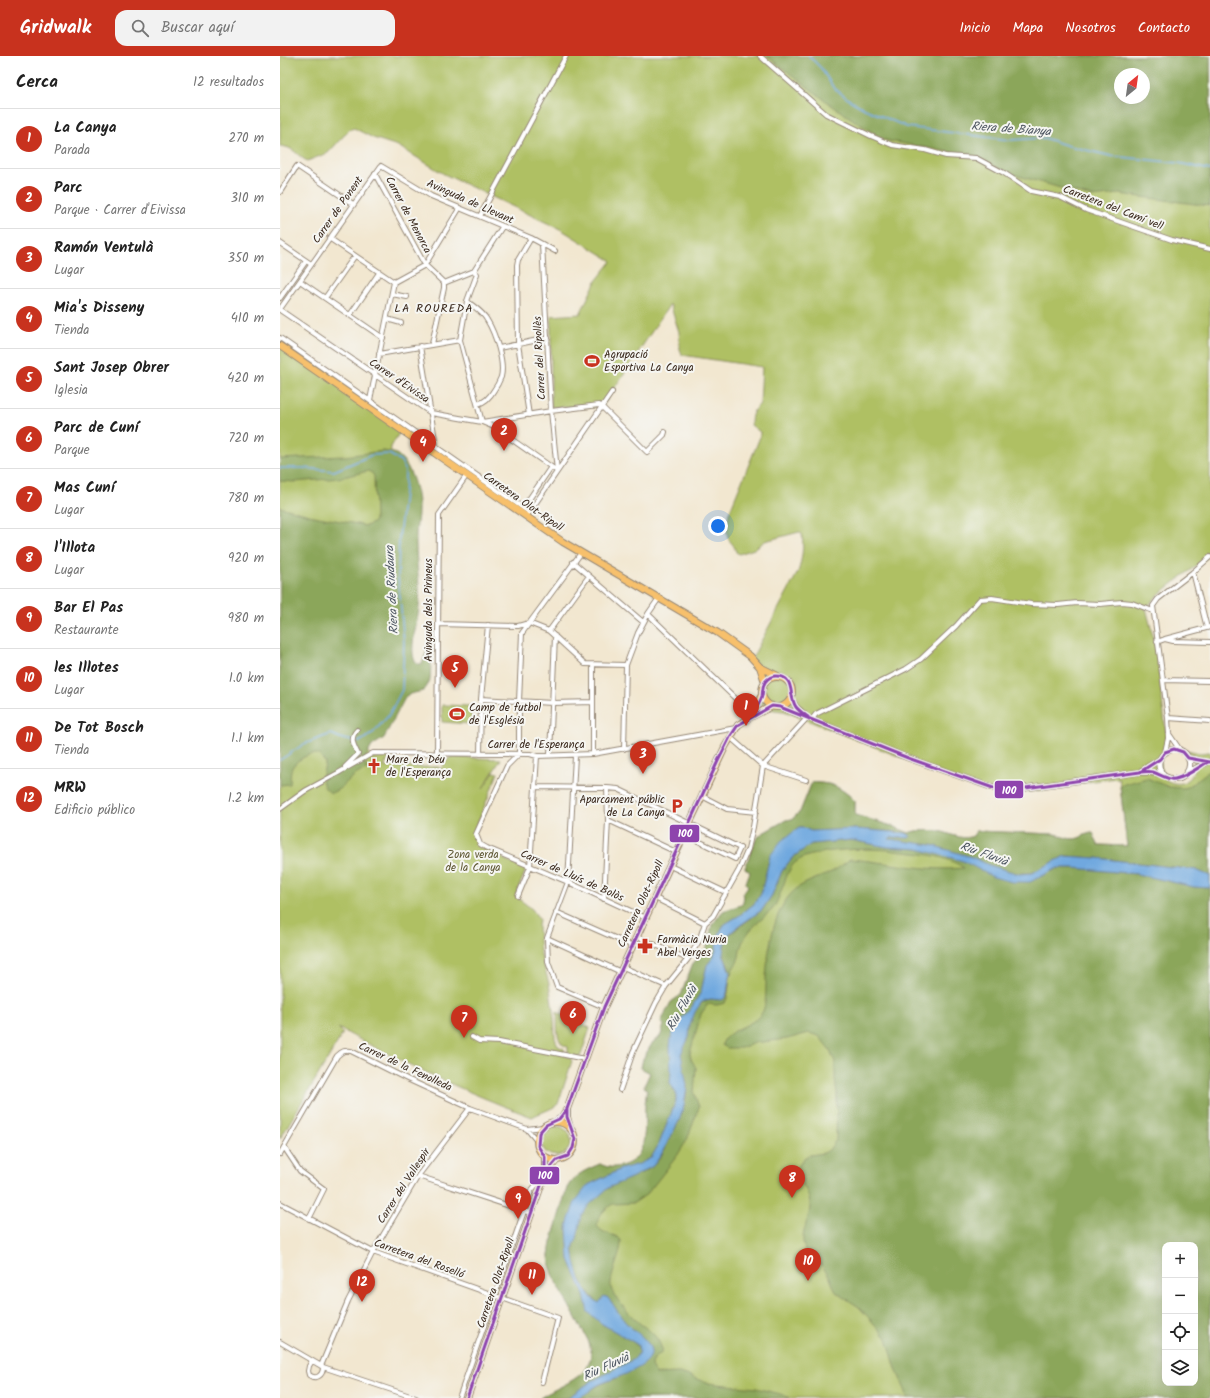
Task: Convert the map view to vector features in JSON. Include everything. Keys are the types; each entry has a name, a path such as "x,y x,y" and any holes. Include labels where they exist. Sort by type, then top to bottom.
{"main road":[{"name":"Carretera Olot-Ripoll","path":"280,346 467,475 528,514 581,553 727,639 750,656 760,667 778,676"},
{"name":"Carretera Olot-Ripoll","path":"760,667 765,682"},
{"path":"778,676 784,678 791,685 792,691 791,697 787,703 780,707 772,706 767,703 761,697 765,682 772,677 778,676"},
{"name":"Carretera Olot-Ripoll","path":"749,718 761,697"},
{"name":"Carretera Olot-Ripoll","path":"554,1122 561,1118 567,1109 604,1007 730,737 736,728 749,718 772,706"},
{"name":"Carretera Olot-Ripoll","path":"567,1109 567,1117 570,1128"},
{"path":"554,1122 564,1124 570,1128 575,1142 566,1158 557,1160 545,1157 539,1150 537,1141 538,1134 543,1127 554,1122"},
{"name":"Carretera Olot-Ripoll","path":"467,1398 545,1174 545,1157"},
{"name":"Carretera Olot-Ripoll","path":"545,1174 557,1160"}],"street":[{"path":"480,216 566,56"},
{"name":"Carretera del Camí vell","path":"760,56 826,114 871,136 892,145 925,150 946,156 976,158 1004,173 1031,191 1060,197 1086,210 1172,240 1210,249"},
{"path":"280,192 297,166 353,204"},
{"name":"Avinguda de Llevant","path":"381,166 431,196 531,238 555,251"},
{"name":"Carrer de Ponent","path":"280,310 329,238 381,166"},
{"name":"Carrer de Menorca","path":"375,174 424,265 444,283"},
{"path":"394,282 424,265 460,209"},
{"path":"432,344 444,283 474,271 502,227"},
{"path":"329,238 354,257 394,282"},
{"path":"529,415 518,344 517,265 518,260 531,238"},
{"path":"280,243 311,264"},
{"name":"Carrer del Ripollès","path":"542,244 551,411 557,471"},
{"path":"325,298 354,257"},
{"path":"280,298 306,261"},
{"path":"474,271 477,274 467,301 460,340 482,422 551,411 599,406 602,407 647,452 665,432"},
{"path":"350,315 379,273"},
{"path":"300,281 383,338"},
{"path":"370,400 394,282"},
{"path":"392,294 407,297"},
{"path":"467,301 488,320 499,348 502,363 501,376 492,394 483,402 478,404"},
{"name":"Carrer d'Eivissa","path":"280,310 431,413 482,422 494,427 557,471"},
{"path":"387,319 401,323"},
{"path":"280,338 436,446 523,508 528,514 612,392"},
{"path":"499,348 548,338"},
{"path":"380,354 460,340"},
{"path":"420,346 436,446"},
{"path":"523,508 551,467"},
{"name":"Avinguda dels Pirineus","path":"438,753 439,515 467,475"},
{"path":"519,754 519,701 522,633 581,553"},
{"path":"1140,772 1160,759 1165,752 1169,734 1153,611 1154,603 1210,557"},
{"path":"573,562 643,622"},
{"path":"1157,642 1208,628 1193,572"},
{"path":"549,631 589,576"},
{"path":"624,749 626,665 643,622 659,598"},
{"path":"620,1090 633,1052 654,1008 666,986 688,959 699,941 706,923 713,916 723,901 739,870 748,849 756,812 763,766 810,718 915,663 956,626 972,606 980,599 992,598 1014,602 1058,605 1122,602 1132,603 1153,611"},
{"path":"648,614 736,699 748,704 756,702 761,697"},
{"path":"438,624 518,626 529,623 549,631 585,664 626,665"},
{"path":"480,754 481,699 488,625"},
{"path":"550,755 555,636"},
{"path":"1164,639 1173,641 1210,642"},
{"path":"593,665 593,754"},
{"path":"1163,680 1210,681"},
{"path":"791,697 796,707 810,718"},
{"path":"481,699 553,703 593,702"},
{"path":"780,707 908,758 996,789 1011,790 1140,772 1152,772 1176,780 1209,762"},
{"path":"1168,718 1210,721"},
{"name":"Carrer de l'Esperança","path":"338,773 373,753 530,754 537,756 575,756 624,749 736,728"},
{"path":"280,809 305,791 338,773 358,754 353,744 352,737 357,730"},
{"path":"1169,734 1180,750 1188,758 1190,764 1187,773"},
{"path":"730,737 763,766 806,780"},
{"path":"1165,752 1174,749 1180,750"},
{"name":"Carrer de Lluís de Bolòs","path":"519,754 507,766 476,834 480,844 646,918"},
{"path":"518,896 530,867 537,756"},
{"path":"575,756 568,882 547,938 548,962 557,987 604,1007"},
{"path":"1188,758 1209,762"},
{"path":"1160,759 1160,770 1164,776"},
{"path":"536,787 607,788 618,790 740,848 748,849"},
{"path":"604,899 608,820 607,788"},
{"path":"702,796 727,809 756,812"},
{"path":"608,820 676,852"},
{"path":"684,834 735,859 740,848"},
{"path":"670,866 723,890"},
{"path":"655,898 706,923"},
{"path":"556,912 633,946"},
{"path":"637,937 688,959"},
{"path":"547,938 622,970 666,986"},
{"path":"472,1037 479,1041 500,1042 585,1059"},
{"name":"Carrer de la Fenolleda","path":"280,1154 337,1056 346,1050 351,1051 406,1079 470,1108 527,1130"},
{"name":"Carrer del Vallespir","path":"322,1366 348,1300 372,1252 418,1176 470,1108"},
{"path":"527,1130 543,1127"},
{"path":"527,1130 537,1141"},
{"path":"284,1147 300,1172 324,1189 310,1219"},
{"path":"459,1398 531,1191 545,1174"},
{"path":"418,1176 531,1213"},
{"name":"Carretera del Roselló","path":"280,1202 372,1252 558,1318 542,1382"},
{"path":"280,1342 322,1366 416,1398"},
{"path":"312,1361 308,1371 309,1375 313,1378 317,1378 321,1374 322,1366"}],"green space":[{"path":"280,56 1210,56 1210,555 1158,595 1146,608 1156,648 1168,750 1159,761 1166,780 1174,783 1181,783 1192,776 1194,763 1192,756 1186,750 1200,753 1210,752 1210,1398 540,1398 578,1376 585,1370 590,1362 591,1352 588,1340 556,1282 550,1265 549,1255 551,1243 567,1188 577,1176 586,1171 600,1164 610,1167 621,1166 630,1162 641,1150 644,1134 647,1090 644,1086 650,1073 641,1068 643,1059 653,1042 661,1035 664,1025 661,1022 671,1002 681,995 693,963 699,958 708,945 712,925 723,911 743,903 743,894 748,886 746,883 750,872 745,868 756,839 763,833 786,820 792,819 800,812 812,782 832,785 846,793 855,801 855,815 892,826 909,833 922,830 942,832 966,838 973,836 976,831 1054,834 1073,839 1093,833 1098,845 1127,846 1119,778 1031,791 996,791 979,788 784,711 763,706 760,703 758,693 760,677 750,662 798,572 802,558 803,543 802,534 799,532 765,541 754,549 739,554 736,552 727,534 729,513 760,437 760,432 751,425 751,421 753,413 760,404 762,367 682,355 680,349 679,332 670,304 602,407 551,407 551,316 580,314 596,281 612,261 562,230 444,174 398,146 373,138 354,128 349,130 328,153 307,161 292,149 280,146"},
{"path":"767,56 1210,56 1210,206 1119,194 1092,197 1012,174 971,156 884,140 834,107"},
{"name":"Zona verda de la Canya","path":"280,341 403,426 391,447 365,742 371,758 389,757 384,767 439,767 439,771 450,757 501,759 483,788 494,772 498,773 474,832 478,846 526,870 515,896 532,909 539,919 538,927 540,951 549,984 554,1018 555,1038 558,1046 564,1049 565,1056 571,1058 572,1061 558,1104 553,1108 532,1117 434,1076 385,1053 338,1028 343,1033 280,1139"},
{"path":"383,451 392,452 404,461 413,479 417,492 418,509 416,539 419,600 413,653 417,664 422,664 428,647 432,648 430,680 423,691 406,696 384,738 372,746 364,760 367,770 356,775 336,791 331,793 324,786 322,779 325,763 320,756 312,754 299,760 292,767 290,784 280,785 280,507 313,516 366,526 373,523 375,520 374,476 372,473 368,471 339,478 295,482 280,481 280,459 345,456"},
{"name":"Camp de futbol de l'Església","path":"442,705 471,706 471,724 442,722"},
{"path":"1210,770 1210,876 1196,870 1097,858 1065,856 1032,873 1015,873 989,865 972,857 931,845 889,840 890,837 910,837 898,832 856,829 811,831 804,828 799,828 794,832 770,856 761,894 754,904 725,924 722,928 717,938 716,950 713,958 707,965 701,992 691,1008 676,1025 671,1038 670,1047 670,1083 676,1093 676,1101 659,1144 651,1158 638,1165 621,1169 588,1185 568,1222 569,1259 584,1295 588,1312 602,1324 635,1343 638,1347 639,1354 633,1360 592,1381 567,1398 540,1398 578,1376 585,1370 590,1362 591,1352 588,1340 556,1282 550,1265 549,1255 551,1243 567,1188 577,1176 586,1171 600,1164 610,1167 621,1166 630,1162 641,1150 644,1134 647,1090 644,1086 650,1073 641,1068 643,1059 653,1042 661,1035 664,1025 661,1022 671,1002 681,995 693,963 699,958 708,945 712,925 723,911 743,903 743,894 748,886 746,883 750,872 745,868 756,839 763,833 786,820 792,819 800,812 812,782 832,785 846,793 855,801 855,815 892,826 909,833 922,830 942,832 966,838 973,836 976,831 1054,834 1073,839 1093,833 1098,845 1127,846 1120,785 1147,778 1169,787 1183,788 1188,787"},
{"path":"851,840 887,847 918,849 944,855 966,862 993,876 1047,873 1058,868 1074,868 1137,874 1194,887 1210,888 1210,1398 907,1398 896,1369 887,1338 859,1307 836,1292 830,1278 822,1266 808,1255 804,1246 803,1235 810,1203 808,1194 798,1171 798,1166 805,1157 824,1153 829,1150 836,1140 837,1093 835,1062 830,1050 819,1036 809,1033 787,1039 754,1043 741,1048 727,1048 722,1045 730,1034 756,1019 764,1008 766,998 768,955 773,931 781,908 799,887 835,870 850,859 922,868 964,868 947,859 917,853 888,850 852,849 822,852 799,860 792,866 775,906 750,930 740,948 739,958 731,975 728,995 725,1003 717,1005 708,1004 701,1014 690,1053 691,1059 696,1068 694,1093 699,1107 687,1140 677,1156 647,1194 634,1203 613,1204 602,1213 597,1223 597,1226 600,1229 606,1233 616,1236 621,1240 620,1252 612,1277 611,1288 615,1296 626,1309 638,1322 653,1334 659,1342 663,1352 655,1357 651,1366 656,1374 679,1373 707,1383 756,1388 784,1395 789,1398 610,1398 609,1396 605,1398 577,1398 599,1385 641,1366 651,1350 648,1343 625,1323 607,1297 599,1303 588,1292 580,1278 575,1262 574,1246 581,1217 589,1204 596,1197 612,1186 648,1170 657,1162 666,1148 679,1122 685,1104 687,1086 681,1063 681,1053 689,1037 691,1020 702,1002 711,999 717,1000 727,993 730,969 723,951 727,936 762,910 772,895 782,871 792,858 811,844"},
{"path":"557,1012 590,1028 581,1055 578,1057 568,1053 568,1047 561,1042 559,1038"},
{"path":"556,1126 567,1130 571,1141 567,1152 556,1156 545,1152 541,1141 545,1130"}],"water":[{"path":"799,828 804,828 811,831 856,829 906,833 911,836 909,838 891,837 889,839 931,845 972,857 989,865 1019,874 1032,873 1065,856 1097,858 1196,870 1210,876 1210,888 1194,887 1137,874 1074,868 1058,868 1030,882 1012,882 993,877 963,861 918,849 887,847 851,840 811,844 792,858 782,871 772,895 762,910 736,928 726,937 723,954 730,972 727,993 724,999 721,1000 705,1000 695,1012 690,1025 689,1037 681,1054 687,1086 684,1106 679,1121 661,1155 653,1166 608,1188 589,1205 582,1215 577,1238 573,1248 580,1279 591,1297 599,1303 604,1296 610,1300 624,1321 648,1343 651,1351 650,1357 646,1362 631,1372 600,1384 580,1397 567,1398 592,1381 633,1360 639,1352 638,1345 602,1324 588,1312 584,1295 569,1259 567,1229 575,1202 588,1185 621,1169 639,1164 651,1158 659,1144 676,1101 676,1093 670,1083 670,1047 671,1038 676,1025 691,1008 701,992 707,965 713,958 716,950 717,938 722,928 725,924 754,904 761,894 770,856 781,841"}],"waterway":[{"name":"Riera de Bianya","path":"809,56 821,68 833,87 848,99 865,109 907,127 1010,140 1044,138 1069,146 1111,156 1179,163 1210,170"},
{"name":"Riera de Riudaura","path":"280,468 303,468 334,471 372,455 389,454 401,461 405,469 399,539 398,577 404,642 402,690 389,715 372,734 359,742 343,739 331,734 304,744 280,760"}],"transit line":[{"name":"100","path":"749,718 760,702 765,682 773,676 786,679 789,683 792,698 796,707 808,717"},
{"name":"100","path":"467,1398 545,1174 545,1157 538,1146 539,1133 546,1125 559,1119 567,1109 604,1007 718,761 738,725 772,706 780,707 908,758 996,789 1011,790 1140,772 1153,772 1175,779 1184,776 1208,762"},
{"name":"100","path":"1140,772 1160,759 1165,752 1174,749 1183,752 1188,758 1210,762"},
{"name":"100","path":"545,1174 557,1160 568,1156 573,1148 575,1139 567,1117 567,1109"}],"place":[{"name":"Agrupació Esportiva La Canya","path":"592,361"},
{"name":"Parc","path":"504,451"},
{"name":"Mia's Disseny","path":"423,462"},
{"name":"Sant Josep Obrer","path":"455,688"},
{"name":"Camp de futbol de l'Església","path":"457,714"},
{"name":"La Canya","path":"746,726"},
{"name":"Mare de Déu de l'Esperança","path":"374,766"},
{"name":"Ramón Ventulà","path":"643,774"},
{"name":"Aparcament públic de La Canya","path":"677,806"},
{"name":"Farmàcia Nuria Abel Verges","path":"645,946"},
{"name":"Parc de Cuní","path":"573,1034"},
{"name":"Mas Cuní","path":"464,1038"},
{"name":"l'Illota","path":"792,1198"},
{"name":"Bar El Pas","path":"518,1219"},
{"name":"les Illotes","path":"808,1281"},
{"name":"De Tot Bosch","path":"532,1295"},
{"name":"MRW","path":"362,1302"}],"district":[{"name":"LA ROUREDA","path":"434,308"}],"water label":[{"name":"Riu Fluvià","path":"984,854"},
{"name":"Riu Fluvià","path":"682,1008"},
{"name":"Riu Fluvià","path":"606,1367"}]}
